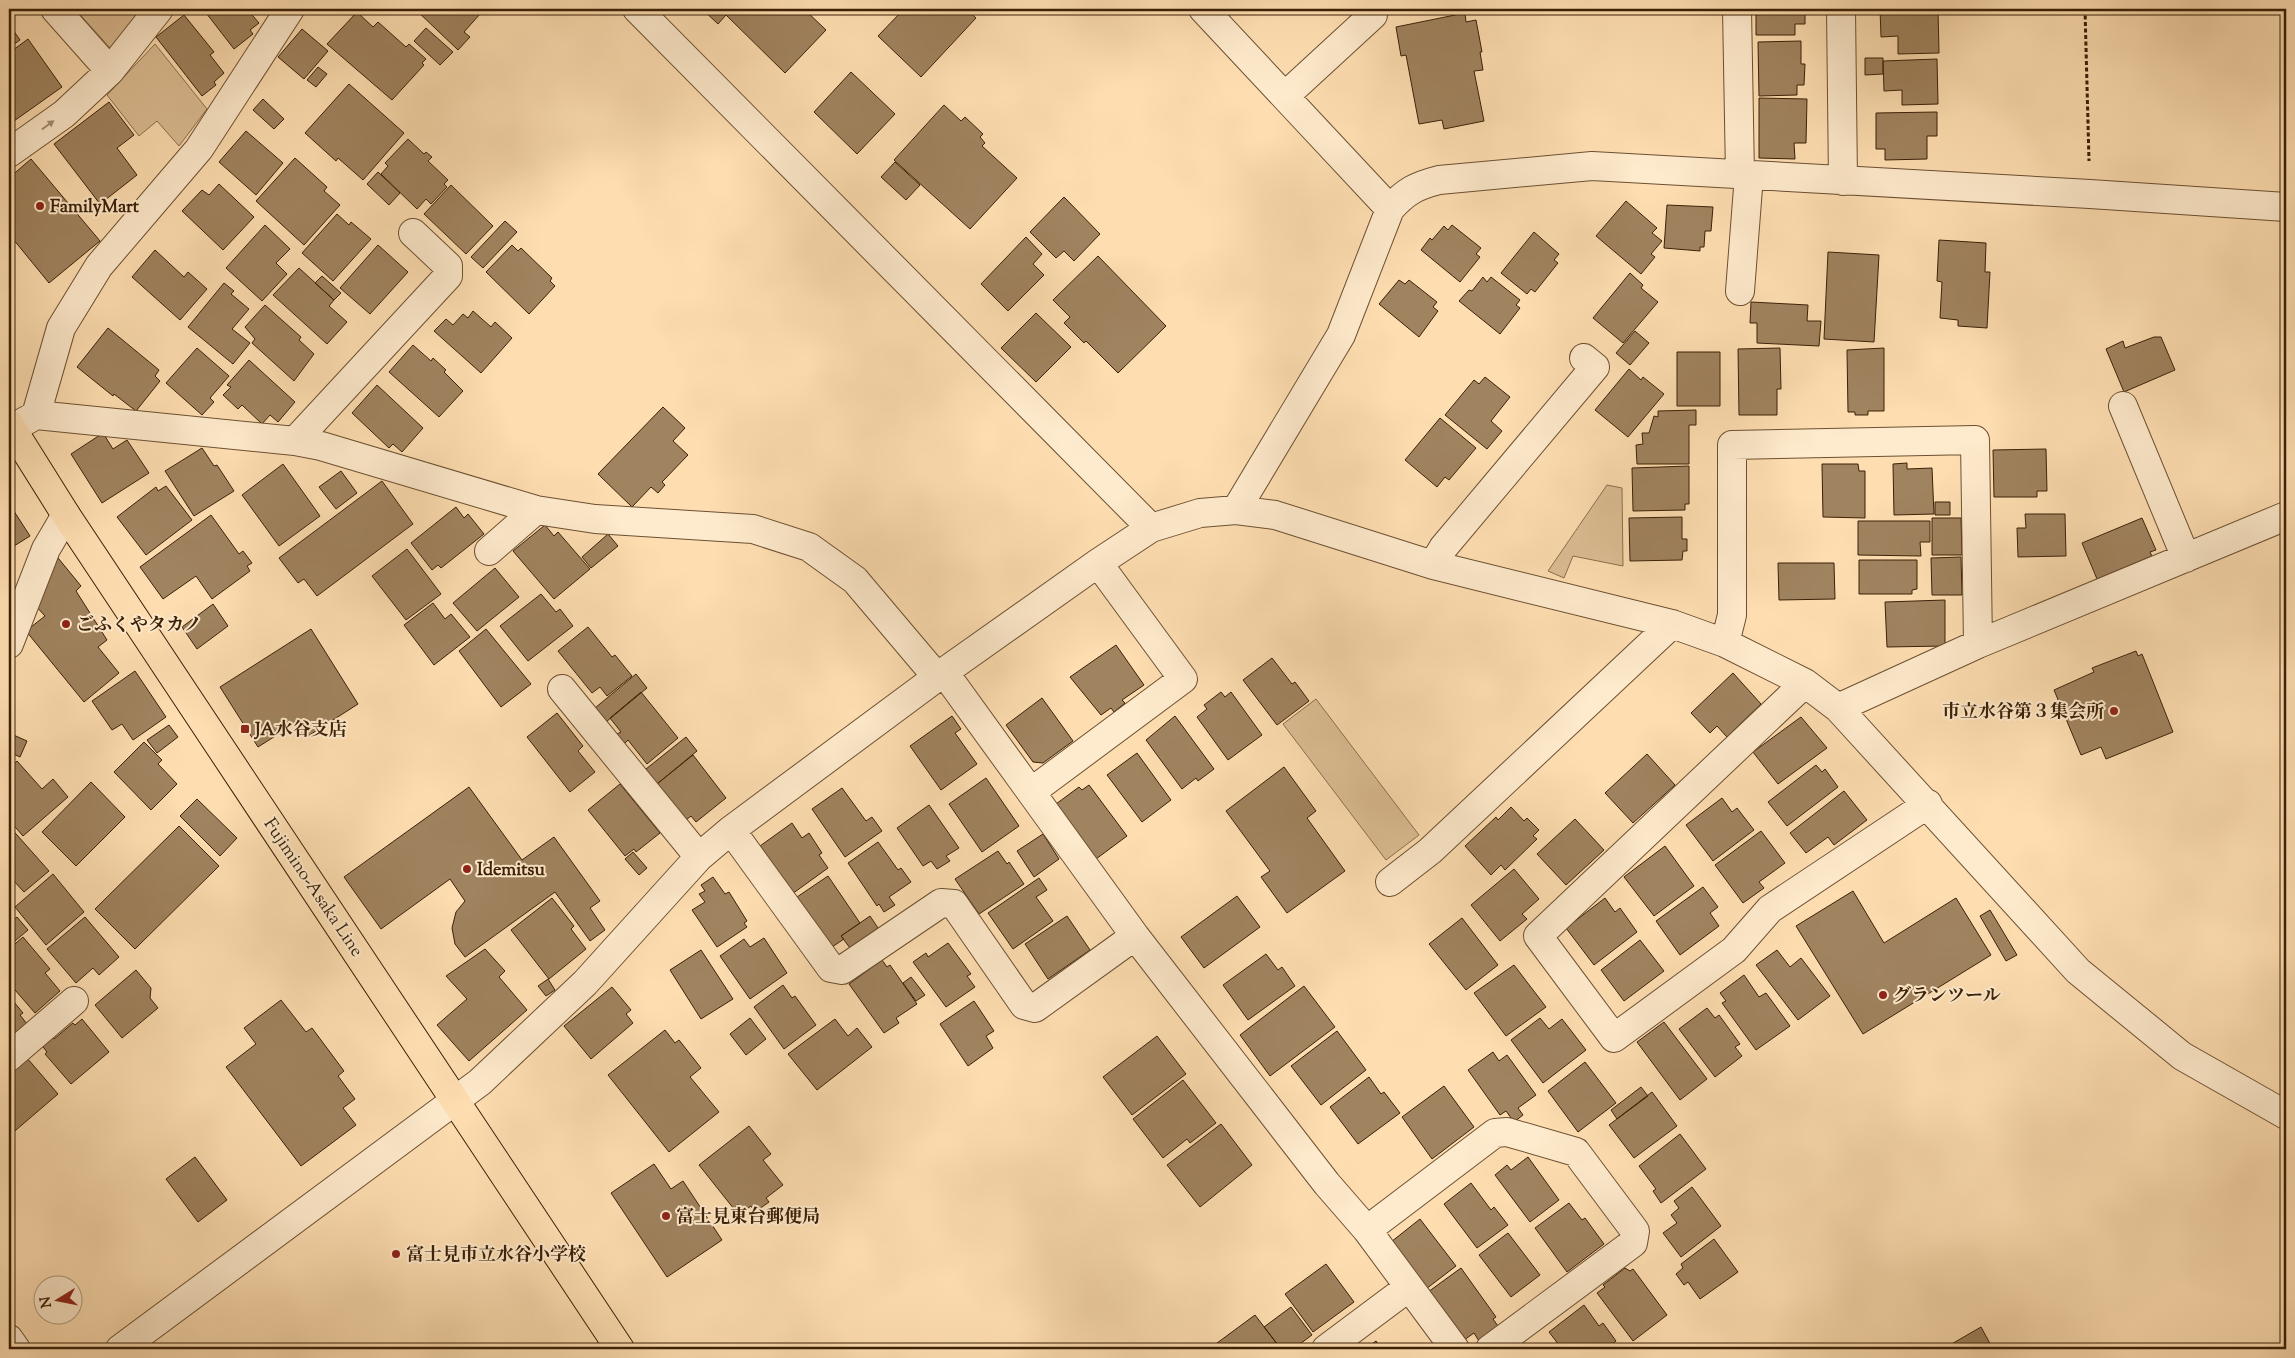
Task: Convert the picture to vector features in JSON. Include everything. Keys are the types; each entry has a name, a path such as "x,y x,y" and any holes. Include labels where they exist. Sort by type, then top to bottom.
{"main road":[{"name":"Fujimino-Asaka Line","path":"10,426 66,515 620,1349"}],"street":[{"path":"54,9 110,71"},
{"path":"10,149 64,114 110,71 159,9"},
{"path":"36,415 61,328 99,266 199,149 290,9"},
{"path":"636,9 1151,528"},
{"path":"1203,9 1390,209"},
{"path":"1737,9 1744,175 1740,292"},
{"path":"1841,9 1843,181"},
{"path":"1285,96 1373,15"},
{"path":"1236,510 1341,335 1390,209 1403,194 1421,185 1439,180 1592,166 2286,207"},
{"path":"295,440 448,276 448,266 413,233"},
{"path":"1433,565 1443,548 1595,367 1584,358"},
{"path":"2123,406 2186,558"},
{"path":"10,426 36,415 295,440 536,510 595,519 753,529 809,547 855,580 941,674 1031,792 1135,936 1327,1184 1366,1230 1455,1349"},
{"path":"1725,643 1732,615 1732,445 1975,440 1978,644"},
{"path":"488,551 536,510"},
{"path":"120,1349 480,1082 585,983 699,858 731,830 941,674 1098,563 1151,528 1200,513 1236,510 1275,515 1433,565 1672,624 1725,643 1805,683 1838,708 1928,804 2078,971 2182,1056 2286,1115"},
{"path":"9,644 46,549 66,515"},
{"path":"1838,708 1978,644 2286,516"},
{"path":"1031,792 1183,679 1098,563"},
{"path":"1390,882 1430,851 1672,624"},
{"path":"1805,683 1538,936 1614,1038 1734,950 1770,908 1928,804"},
{"path":"562,689 699,858"},
{"path":"731,830 831,968 842,970 941,903 954,904 1024,1005 1035,1008 1135,936"},
{"path":"9,1057 74,1001"},
{"path":"1366,1230 1495,1133 1507,1132 1576,1152 1635,1231 1633,1243 1490,1349"},
{"path":"1326,1349 1409,1288"},
{"path":"9,1339 16,1349"}],"path":[{"path":"2085,9 2090,194"}],"shaded area":[{"path":"75,9 143,9 111,49"},
{"path":"155,44 207,109 179,146 157,121 139,136 107,95"},
{"path":"1607,485 1622,488 1623,566 1573,556 1564,578 1548,571"},
{"path":"1316,699 1419,835 1386,860 1283,724"}],"building":[{"path":"203,9 247,9 259,23 250,30 253,34 234,49"},
{"path":"415,9 475,9 480,14 464,32 470,37 458,50"},
{"path":"702,9 804,9 826,30 785,73 726,15 718,24"},
{"path":"904,9 966,9 976,18 921,77 878,36"},
{"path":"1756,9 1805,9 1805,24 1795,24 1795,35 1756,35"},
{"path":"1880,9 1938,9 1939,53 1898,54 1898,36 1881,37"},
{"path":"357,12 373,27 378,22 406,47 409,44 426,59 422,63 424,65 392,100 327,44"},
{"path":"1465,13 1466,22 1476,20 1482,52 1480,52 1483,70 1474,71 1484,121 1444,129 1442,120 1419,124 1406,55 1401,56 1396,27"},
{"path":"184,15 214,52 210,55 224,73 214,82 216,85 202,96 156,37"},
{"path":"9,24 20,40 9,48"},
{"path":"426,28 453,52 440,65 414,41"},
{"path":"302,29 328,51 304,79 278,57"},
{"path":"28,39 62,87 14,121 9,114 9,53"},
{"path":"1801,41 1801,64 1805,64 1804,85 1797,85 1797,95 1759,96 1758,42"},
{"path":"1865,58 1883,58 1883,74 1865,75"},
{"path":"1937,59 1938,104 1902,105 1902,90 1884,91 1883,61"},
{"path":"318,67 327,74 316,87 307,80"},
{"path":"851,72 895,114 857,154 814,112"},
{"path":"349,84 404,133 363,180 338,158 336,161 305,133"},
{"path":"1759,98 1807,99 1806,143 1794,143 1795,159 1759,158"},
{"path":"263,99 284,119 274,129 253,110"},
{"path":"109,102 134,135 117,148 137,175 100,204 54,144"},
{"path":"944,105 961,121 965,117 983,134 980,137 985,143 982,146 1017,178 970,229 894,160"},
{"path":"1937,112 1937,136 1927,136 1927,159 1885,160 1885,149 1876,149 1876,113"},
{"path":"246,131 283,163 256,195 219,162"},
{"path":"408,139 424,154 426,152 432,157 428,161 448,180 444,184 447,187 431,204 426,199 417,209 381,174 388,166 385,163"},
{"path":"295,158 327,187 324,191 340,205 304,245 256,201"},
{"name":"FamilyMart","path":"31,159 100,241 49,283 9,234 9,178"},
{"path":"895,162 920,185 906,200 881,177"},
{"path":"378,172 400,193 389,205 367,184"},
{"path":"219,184 254,217 223,250 182,211 202,190 209,195"},
{"path":"451,185 493,226 466,254 424,214"},
{"path":"1064,197 1100,234 1074,261 1064,251 1056,258 1030,232"},
{"path":"1626,201 1657,228 1652,233 1662,241 1651,254 1655,257 1641,274 1596,236"},
{"path":"1667,205 1713,207 1711,231 1705,231 1704,247 1700,247 1700,251 1664,248"},
{"path":"337,214 349,225 351,222 371,239 333,281 302,253"},
{"path":"505,221 517,232 483,268 471,257"},
{"path":"265,225 290,249 276,263 287,274 262,301 226,268"},
{"path":"1452,225 1481,248 1476,254 1480,257 1460,282 1421,250 1430,238 1432,240 1444,226 1448,230"},
{"path":"1534,232 1559,254 1554,260 1558,263 1535,292 1531,289 1527,294 1501,273"},
{"path":"1026,237 1042,254 1033,264 1044,275 1008,311 981,284"},
{"path":"1939,240 1986,243 1985,272 1990,272 1987,328 1958,326 1958,320 1940,318 1942,282 1937,281"},
{"path":"378,245 408,272 370,314 340,288"},
{"path":"512,245 518,251 521,248 552,278 550,281 555,286 529,314 486,272"},
{"path":"155,250 184,277 188,272 207,289 180,320 132,277"},
{"path":"1828,252 1879,255 1874,342 1824,339"},
{"path":"1098,256 1166,326 1118,373 1086,341 1084,343 1064,323 1070,317 1053,300"},
{"path":"299,268 334,300 329,306 347,322 327,344 273,295"},
{"path":"1630,273 1643,285 1641,288 1658,302 1623,343 1593,318"},
{"path":"322,276 341,293 334,300 315,283"},
{"path":"1483,277 1487,282 1491,277 1520,300 1516,305 1520,308 1500,334 1459,301 1469,290 1472,291"},
{"path":"1399,280 1405,284 1409,280 1437,302 1433,307 1438,311 1419,337 1379,304"},
{"path":"224,283 234,291 231,294 249,309 232,329 250,343 233,364 188,327"},
{"path":"1751,302 1808,305 1807,321 1821,321 1819,346 1757,343 1757,323 1750,323"},
{"path":"265,305 301,337 299,340 314,354 294,381 252,343 255,339 245,327"},
{"path":"473,311 491,327 495,322 512,338 481,373 434,331 446,319 453,325 463,314 468,318"},
{"path":"1036,313 1071,347 1036,382 1001,348"},
{"path":"108,328 159,370 155,376 160,381 136,411 114,394 113,396 77,367"},
{"path":"1635,331 1649,343 1630,365 1616,353"},
{"path":"2154,337 2161,337 2175,370 2124,392 2106,349 2123,341 2125,348"},
{"path":"413,345 431,361 433,358 446,370 444,372 463,391 439,417 389,372"},
{"path":"197,348 229,376 210,398 214,402 202,415 166,383"},
{"path":"1780,348 1781,389 1777,389 1777,415 1739,415 1738,349"},
{"path":"1884,348 1884,411 1868,411 1868,415 1855,415 1855,412 1848,412 1847,350"},
{"path":"1677,352 1720,352 1720,406 1677,406"},
{"path":"249,360 295,402 278,422 270,415 262,424 242,405 238,409 223,395 231,387 227,385"},
{"path":"1629,369 1641,380 1643,377 1664,394 1628,437 1595,410"},
{"path":"1485,377 1510,397 1491,421 1502,431 1487,449 1445,415 1474,380 1479,384"},
{"path":"377,385 423,428 402,452 393,444 389,448 352,413"},
{"path":"663,407 685,428 673,441 688,455 662,482 665,485 658,493 651,487 632,507 598,474"},
{"path":"1696,410 1696,425 1689,425 1689,464 1637,464 1636,445 1643,444 1642,433 1649,433 1654,416 1658,417 1658,411"},
{"path":"1440,418 1476,448 1449,480 1445,477 1437,487 1405,460"},
{"path":"103,433 113,449 127,440 149,473 102,503 71,454"},
{"path":"202,448 214,466 217,465 234,491 194,516 165,471"},
{"path":"2046,449 2047,491 2037,491 2037,497 1994,497 1993,450"},
{"path":"1907,463 1907,469 1932,468 1934,514 1894,515 1893,464"},
{"path":"283,464 320,516 279,546 242,495"},
{"path":"1822,464 1858,464 1859,471 1865,471 1865,518 1823,517"},
{"path":"1689,466 1689,504 1685,504 1685,510 1633,511 1632,468"},
{"path":"341,471 357,493 336,509 319,487"},
{"path":"382,481 413,524 317,596 304,579 298,583 279,558"},
{"path":"166,486 192,520 146,555 117,517 156,487 158,491"},
{"path":"1935,502 1950,502 1950,515 1935,515"},
{"path":"10,505 30,536 14,546 9,541"},
{"path":"456,507 464,518 468,514 484,534 441,568 438,565 432,570 411,543"},
{"path":"2025,514 2065,514 2066,556 2018,557 2017,528 2026,528"},
{"path":"211,515 239,554 243,551 252,563 247,566 250,571 212,599 196,576 163,599 140,567"},
{"path":"1682,517 1682,539 1687,539 1687,551 1683,551 1682,560 1630,561 1629,518"},
{"path":"1932,518 1961,518 1962,555 1932,555"},
{"path":"2142,518 2156,550 2150,552 2152,556 2097,579 2082,543"},
{"path":"1858,521 1930,521 1930,542 1920,542 1921,556 1858,555"},
{"path":"545,525 554,536 558,532 590,569 554,599 513,551"},
{"path":"608,534 618,546 591,568 582,557"},
{"path":"407,549 441,594 406,620 372,576"},
{"name":"ごふくやタカノ","path":"54,553 81,586 76,591 107,640 98,647 119,673 84,702 26,631 45,616 35,605"},
{"path":"1961,557 1962,595 1932,595 1931,558"},
{"path":"1859,560 1917,560 1917,589 1912,590 1912,594 1859,594"},
{"path":"1778,563 1834,563 1835,599 1779,600"},
{"path":"495,568 519,597 477,631 453,603"},
{"path":"541,594 556,612 560,609 573,626 528,661 500,626"},
{"path":"1945,600 1945,646 1887,647 1885,602"},
{"path":"433,603 445,619 451,614 470,637 434,665 404,625"},
{"path":"213,604 228,626 197,649 182,627"},
{"path":"588,627 612,657 615,655 632,676 607,696 600,687 592,693 558,651"},
{"path":"311,629 358,704 305,738 296,723 258,747 220,687"},
{"path":"486,629 531,684 501,707 459,651"},
{"path":"1116,645 1144,685 1122,700 1125,703 1114,712 1111,708 1101,715 1070,677"},
{"name":"市立水谷第３集会所","path":"2136,651 2138,656 2142,654 2173,732 2106,759 2101,747 2081,755 2054,690 2094,672 2092,668"},
{"path":"1272,658 1292,684 1295,682 1309,701 1277,725 1243,680"},
{"path":"135,671 166,717 133,740 122,724 112,730 92,701"},
{"path":"1733,673 1761,704 1727,737 1717,726 1710,733 1691,713"},
{"path":"636,674 647,688 606,722 595,708"},
{"path":"641,692 678,738 647,764 628,740 624,744 617,734 621,732 610,718"},
{"path":"1221,692 1225,697 1231,692 1262,735 1228,760 1197,717 1207,709 1204,705"},
{"path":"1042,698 1073,741 1043,763 1033,762 1006,725"},
{"path":"557,713 583,746 578,751 595,772 570,792 527,737"},
{"path":"952,716 961,729 955,733 977,764 941,790 910,746"},
{"path":"1175,716 1214,769 1198,781 1196,778 1182,789 1146,740"},
{"path":"1801,717 1827,748 1778,784 1753,752"},
{"path":"169,725 178,737 157,753 147,740"},
{"path":"9,733 27,741 20,757 9,752"},
{"path":"686,737 697,751 657,784 646,769"},
{"path":"144,742 162,760 158,764 177,784 151,810 114,772"},
{"path":"1137,753 1171,800 1142,822 1107,775"},
{"path":"1647,754 1675,785 1633,823 1605,793"},
{"path":"693,755 726,798 696,822 691,816 686,820 657,784"},
{"path":"17,761 42,789 53,779 68,797 23,836 9,820 9,769"},
{"path":"1816,765 1822,772 1825,769 1838,787 1787,826 1768,802"},
{"path":"1284,767 1316,811 1307,818 1345,871 1287,913 1261,877 1270,871 1226,811"},
{"path":"986,778 1019,826 982,852 949,804"},
{"path":"91,782 125,817 76,866 42,832"},
{"path":"620,784 660,833 636,852 634,849 625,856 588,810"},
{"path":"1089,785 1127,836 1096,859 1056,804 1079,787 1082,790"},
{"name":"Idemitsu","path":"469,787 522,860 554,837 600,901 590,908 605,930 590,941 555,892 465,957 455,944 452,928 456,912 465,901 450,879 381,929 344,877"},
{"path":"842,788 866,821 872,817 882,831 845,857 812,809"},
{"path":"1844,791 1867,820 1834,845 1828,837 1806,853 1790,833"},
{"path":"1722,798 1732,812 1737,808 1754,830 1713,861 1686,825"},
{"path":"197,799 237,838 220,856 180,816"},
{"path":"929,805 959,848 946,856 950,861 937,869 931,861 923,866 897,828"},
{"path":"1511,807 1524,821 1527,818 1539,830 1533,836 1537,839 1505,870 1501,865 1491,875 1465,846 1496,817 1498,820"},
{"path":"1575,819 1604,850 1566,885 1537,854"},
{"path":"792,823 802,838 809,833 822,853 819,855 828,868 792,894 760,846"},
{"path":"9,826 49,871 24,892 13,880 10,883 9,881"},
{"path":"179,826 219,866 135,949 95,909"},
{"path":"1761,831 1785,863 1759,882 1764,888 1743,903 1715,865"},
{"path":"1043,834 1059,859 1034,877 1017,851"},
{"path":"878,842 898,870 901,868 911,882 889,897 895,905 884,912 879,904 877,906 848,863"},
{"path":"1665,846 1694,886 1654,916 1624,877"},
{"path":"998,851 1007,864 1009,862 1024,884 979,914 955,879"},
{"path":"633,852 647,868 639,875 625,859"},
{"path":"1514,869 1539,899 1522,914 1527,919 1500,941 1471,905"},
{"path":"53,874 84,912 46,945 15,907"},
{"path":"828,876 860,923 841,936 844,939 832,947 797,897"},
{"path":"713,877 725,894 729,892 747,921 744,923 747,927 717,947 692,910 705,902 699,894 705,891 701,885"},
{"path":"1039,878 1047,890 1036,897 1053,921 1013,949 988,913"},
{"path":"1703,887 1718,907 1710,913 1719,926 1680,955 1656,921"},
{"name":"グランツール","path":"1853,891 1884,943 1956,898 1991,955 1863,1034 1796,926"},
{"path":"1237,896 1260,927 1204,968 1181,937"},
{"path":"552,898 574,926 571,929 586,949 549,979 511,930"},
{"path":"1605,898 1615,912 1620,908 1637,932 1594,965 1566,928"},
{"path":"1990,910 2017,955 2006,961 1980,916"},
{"path":"870,916 878,928 850,948 841,936"},
{"path":"1067,916 1090,950 1048,979 1025,944"},
{"path":"17,917 28,930 9,946 9,918 12,921"},
{"path":"85,917 119,957 99,975 93,968 76,983 47,949"},
{"path":"1462,918 1498,965 1466,990 1429,944"},
{"path":"23,937 50,969 45,973 60,991 35,1013 9,983 9,949"},
{"path":"764,938 787,973 750,999 720,956 744,939 750,947"},
{"path":"1640,940 1664,971 1624,1001 1601,970"},
{"path":"948,943 971,974 967,976 975,987 946,1007 913,962 926,953 928,957"},
{"path":"485,949 505,971 499,977 527,1010 469,1061 437,1025 467,999 446,976"},
{"path":"701,950 733,999 701,1019 670,970"},
{"path":"1777,950 1790,967 1801,958 1830,996 1798,1020 1756,965"},
{"path":"1266,954 1278,970 1282,967 1295,986 1248,1020 1223,985"},
{"path":"882,960 887,967 890,965 917,1004 896,1018 899,1023 884,1033 849,984"},
{"path":"1514,965 1546,1007 1506,1036 1474,993"},
{"path":"136,970 151,988 150,998 158,1008 122,1038 95,1005"},
{"path":"1744,975 1759,997 1766,993 1790,1026 1756,1050 1722,1003 1726,1001 1720,993"},
{"path":"911,977 925,995 916,1001 903,983"},
{"path":"548,979 555,990 546,996 538,986"},
{"path":"783,985 792,998 795,996 816,1025 784,1049 754,1007"},
{"path":"1304,986 1335,1027 1270,1076 1240,1035"},
{"path":"612,987 631,1010 626,1014 633,1023 591,1059 564,1026"},
{"path":"9,996 23,1013 20,1015 27,1024 9,1040"},
{"path":"281,1000 306,1032 312,1028 344,1071 338,1076 355,1099 343,1108 356,1125 301,1166 226,1067 256,1044 244,1028"},
{"path":"974,1001 994,1031 986,1036 993,1048 968,1066 940,1024"},
{"path":"1707,1008 1715,1018 1719,1015 1740,1044 1735,1047 1742,1056 1715,1077 1679,1029"},
{"path":"750,1018 766,1039 746,1055 730,1034"},
{"path":"1540,1018 1549,1029 1562,1019 1586,1050 1543,1083 1511,1040"},
{"path":"82,1019 109,1052 71,1084 45,1054 47,1052 40,1043 50,1034 54,1039 73,1023 75,1025"},
{"path":"835,1019 848,1036 857,1028 872,1047 817,1090 788,1054"},
{"path":"1664,1022 1707,1079 1680,1100 1637,1042"},
{"path":"665,1030 675,1043 679,1040 701,1068 690,1077 719,1112 669,1152 608,1075"},
{"path":"1337,1031 1366,1070 1321,1105 1291,1066"},
{"path":"1157,1036 1186,1074 1132,1115 1103,1077"},
{"path":"1493,1052 1499,1061 1507,1055 1536,1095 1518,1108 1523,1115 1514,1122 1506,1111 1500,1115 1468,1070"},
{"path":"27,1058 58,1094 9,1136 9,1091 11,1089 9,1074"},
{"path":"1585,1062 1616,1103 1578,1132 1548,1091"},
{"path":"1369,1077 1381,1094 1384,1092 1400,1113 1358,1144 1330,1107"},
{"path":"1183,1080 1216,1123 1190,1143 1187,1139 1163,1158 1133,1119"},
{"path":"1444,1086 1474,1127 1432,1159 1402,1117"},
{"path":"1641,1087 1648,1096 1617,1119 1611,1110"},
{"path":"1652,1092 1677,1126 1634,1158 1609,1125"},
{"path":"1221,1124 1252,1165 1200,1207 1167,1165"},
{"path":"749,1126 771,1154 763,1160 783,1185 766,1198 769,1202 755,1212 751,1206 744,1211 738,1204 734,1209 699,1165"},
{"path":"1680,1134 1706,1169 1661,1203 1653,1191 1656,1189 1639,1166"},
{"path":"195,1157 227,1200 198,1222 166,1179"},
{"path":"1528,1157 1559,1200 1530,1222 1495,1175 1507,1165 1511,1170"},
{"name":"富士見東台郵便局","path":"654,1164 671,1189 683,1181 722,1240 667,1277 611,1193"},
{"path":"1471,1183 1491,1210 1494,1207 1508,1225 1477,1248 1444,1204"},
{"path":"1692,1187 1721,1226 1681,1257 1663,1233 1677,1223 1671,1215 1679,1208 1674,1201"},
{"path":"1569,1203 1582,1220 1585,1218 1604,1244 1567,1272 1535,1228"},
{"path":"1420,1219 1456,1266 1426,1289 1391,1242"},
{"path":"1508,1233 1540,1275 1511,1297 1479,1255"},
{"path":"1714,1239 1738,1272 1700,1299 1688,1282 1684,1285 1676,1274 1683,1268 1681,1264"},
{"path":"1326,1264 1354,1302 1313,1332 1285,1294"},
{"path":"1461,1268 1496,1317 1493,1319 1498,1326 1479,1341 1474,1333 1464,1340 1428,1292"},
{"path":"1625,1268 1630,1271 1633,1269 1667,1315 1633,1341 1597,1293 1605,1287 1603,1285"},
{"path":"1584,1305 1599,1326 1603,1323 1616,1341 1605,1349 1562,1349 1549,1332"},
{"path":"1291,1307 1312,1335 1293,1349 1281,1349 1264,1327"},
{"path":"1255,1315 1281,1349 1215,1349 1213,1346"},
{"path":"1981,1327 1993,1349 1943,1349"},
{"path":"1376,1341 1382,1349 1365,1349"},
{"path":"1910,1343 1914,1349 1899,1349"}],"place":[{"name":"FamilyMart","path":"40,206"},
{"name":"ごふくやタカノ","path":"66,624"},
{"name":"市立水谷第３集会所","path":"2114,711"},
{"name":"JA水谷支店","path":"245,729"},
{"name":"Idemitsu","path":"467,869"},
{"name":"グランツール","path":"1883,995"},
{"name":"富士見東台郵便局","path":"666,1216"},
{"name":"富士見市立水谷小学校","path":"396,1254"}]}
